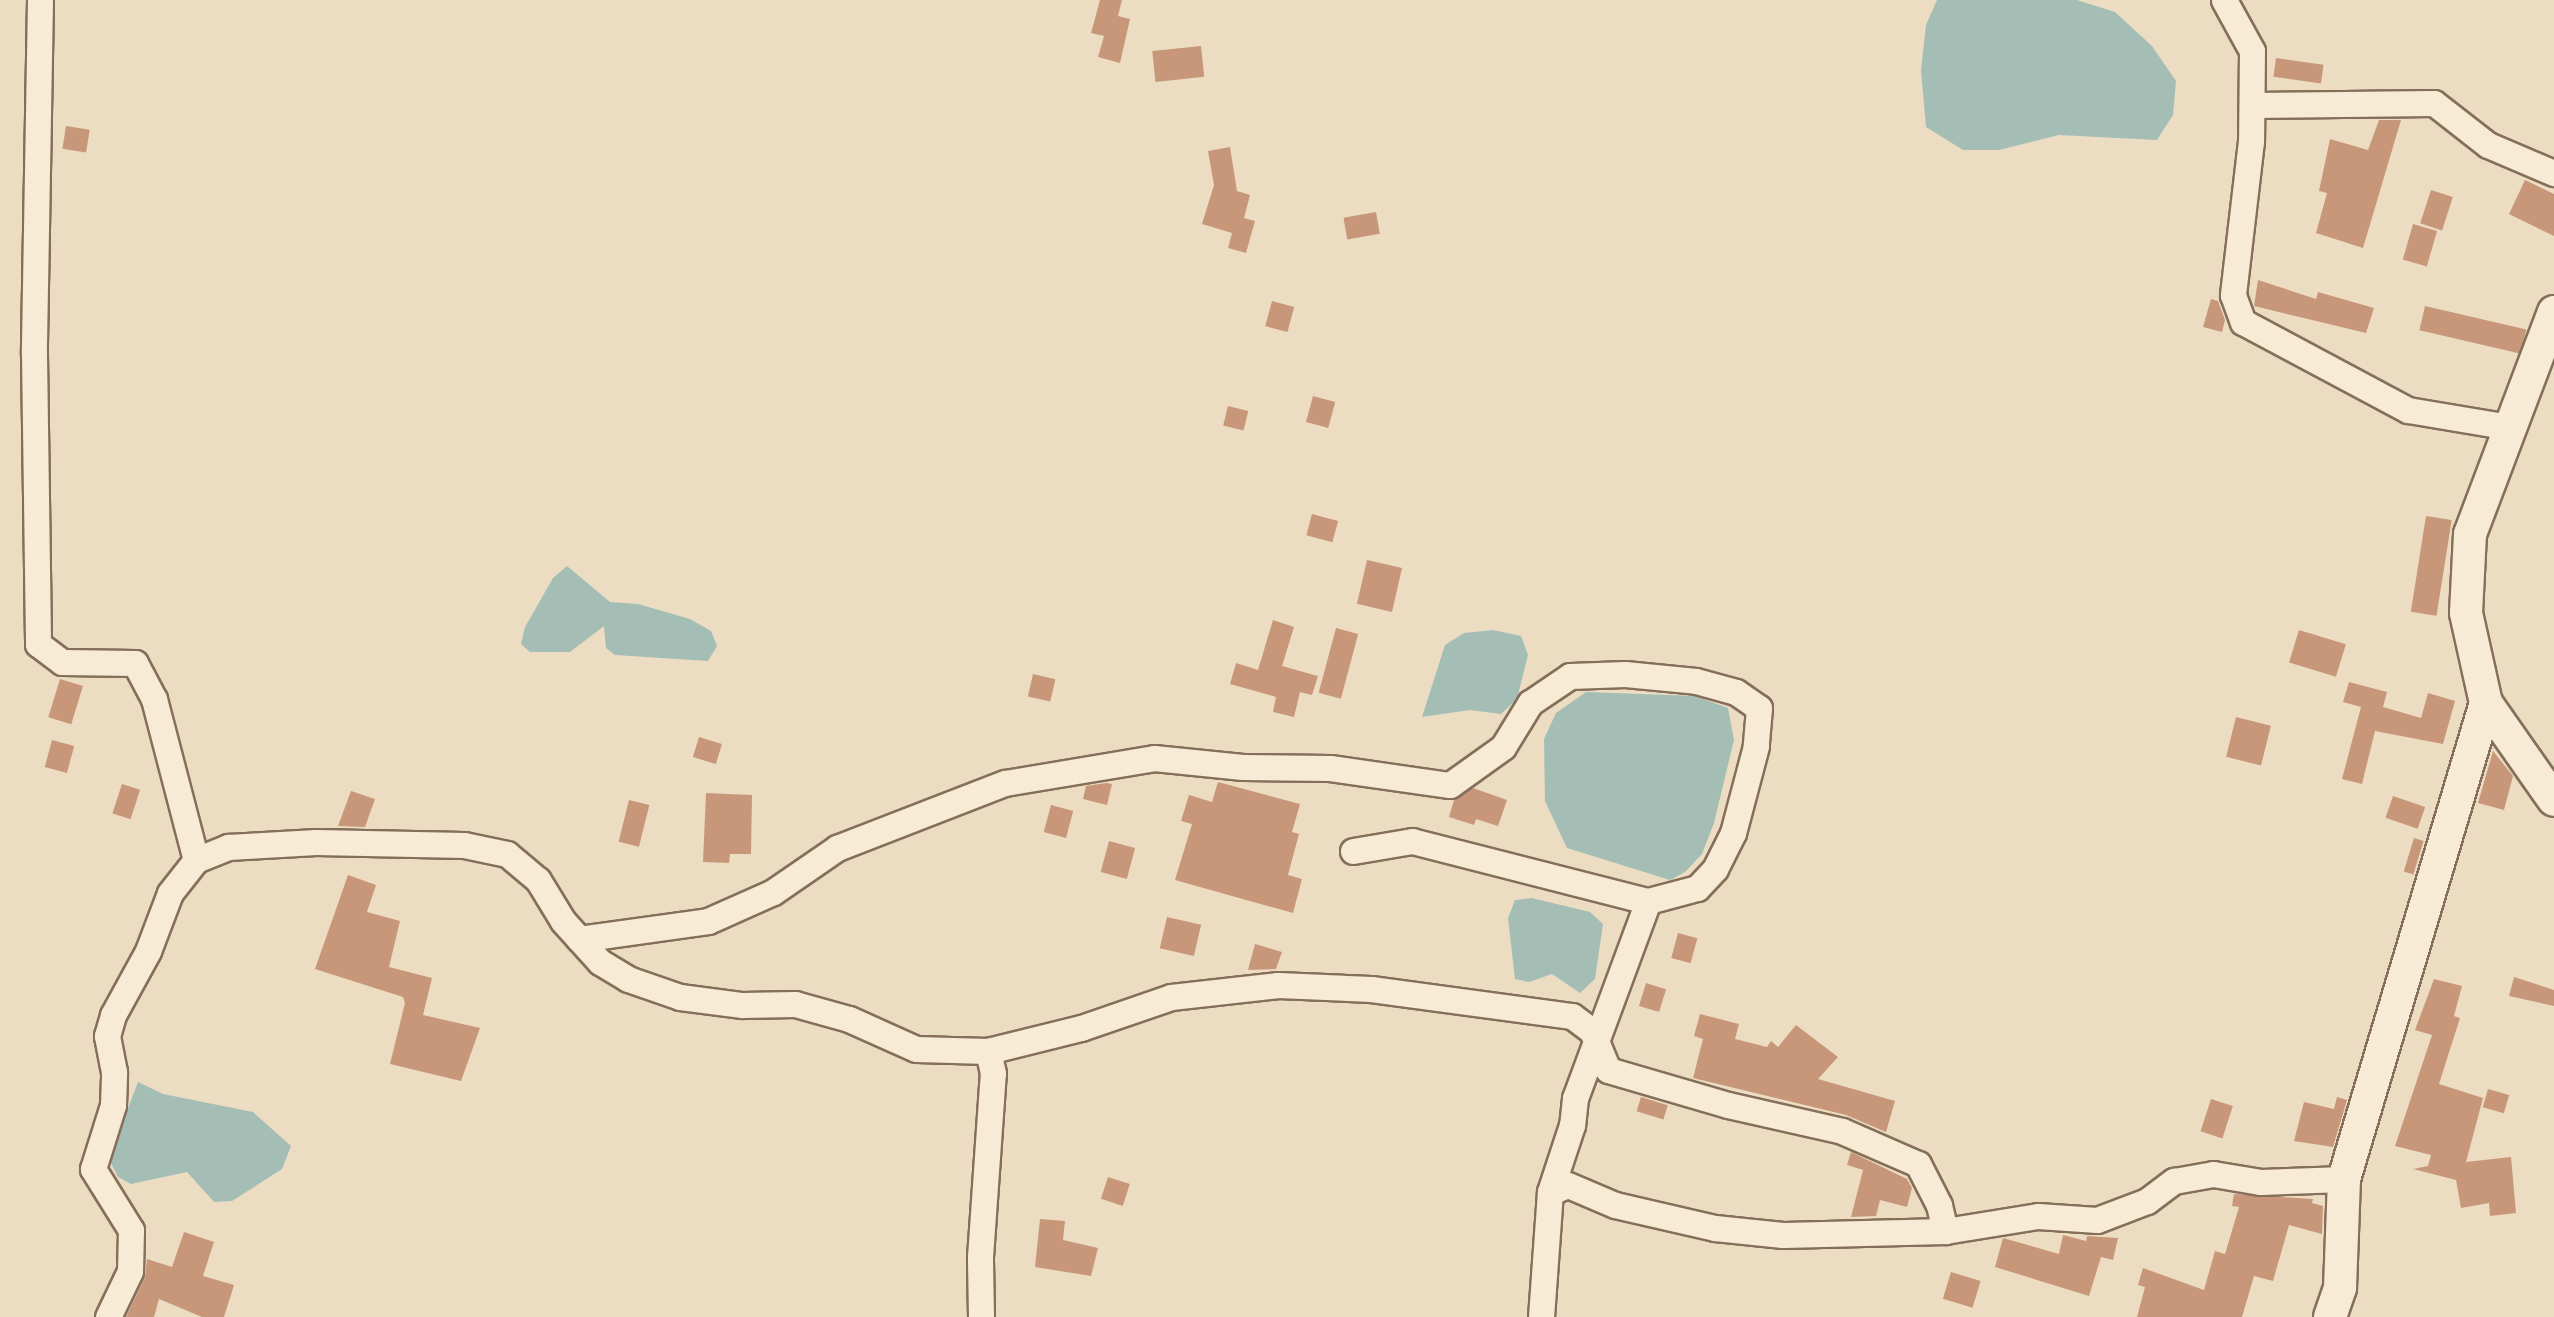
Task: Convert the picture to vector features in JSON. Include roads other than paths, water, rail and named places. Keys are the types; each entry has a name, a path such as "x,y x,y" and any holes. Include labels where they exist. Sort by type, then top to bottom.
{"street":[{"path":"40,0 34,354 38,644 62,662 135,663 154,699 196,860"},
{"path":"2224,0 2252,51 2252,105 2233,295 2242,322 2408,410 2510,428"},
{"path":"2252,105 2434,103 2488,145 2554,174"},
{"path":"2554,312 2470,534 2466,613 2486,703 2554,800"},
{"path":"579,939 708,921 773,892 837,848 1005,783 1154,758 1242,767 1330,768 1450,786 1503,748 1530,702 1570,676 1625,674 1696,680 1736,692 1760,708 1756,746 1734,834 1715,870 1697,888 1648,901 1412,841 1354,851"},
{"path":"2330,1317 2340,1288 2344,1179 2486,703"},
{"path":"108,1317 130,1272 131,1230 92,1169 113,1105 114,1072 107,1036 170,893 196,860 228,847 316,842 464,845 507,854 538,880 600,962 628,979 680,998 742,1005 795,1004 849,1018 916,1049 988,1051 1081,1028 1171,998 1278,985 1371,989 1572,1016 1592,1032 1608,1070 1842,1131 1918,1164 1938,1205 1945,1231"},
{"path":"1541,1317 1550,1192 1572,1125 1576,1098 1648,901"},
{"path":"981,1317 980,1257 993,1073 988,1051"},
{"path":"1550,1192 1568,1185 1615,1205 1698,1224 1782,1235 1945,1231 2038,1216 2098,1220 2147,1201 2174,1180 2212,1174 2261,1182 2344,1179"}],"water":[{"path":"1937,0 2077,0 2115,12 2152,46 2176,81 2173,115 2157,140 2059,135 1999,150 1963,150 1926,127 1921,70 1926,25"},
{"path":"567,566 610,602 638,604 690,619 711,631 717,646 708,661 615,655 606,648 604,626 570,652 530,652 521,644 525,627 553,578"},
{"path":"1493,630 1521,636 1528,655 1517,699 1501,714 1470,710 1422,717 1445,645 1464,633"},
{"path":"1586,692 1695,696 1728,708 1734,740 1714,823 1702,854 1685,872 1670,880 1567,848 1545,801 1544,739 1556,713"},
{"path":"1532,898 1590,912 1603,924 1595,979 1580,993 1552,974 1529,982 1515,979 1508,918 1515,900"},
{"path":"138,1082 163,1094 253,1112 291,1146 282,1169 232,1201 214,1202 187,1172 131,1184 118,1177 111,1163 115,1142"}]}
